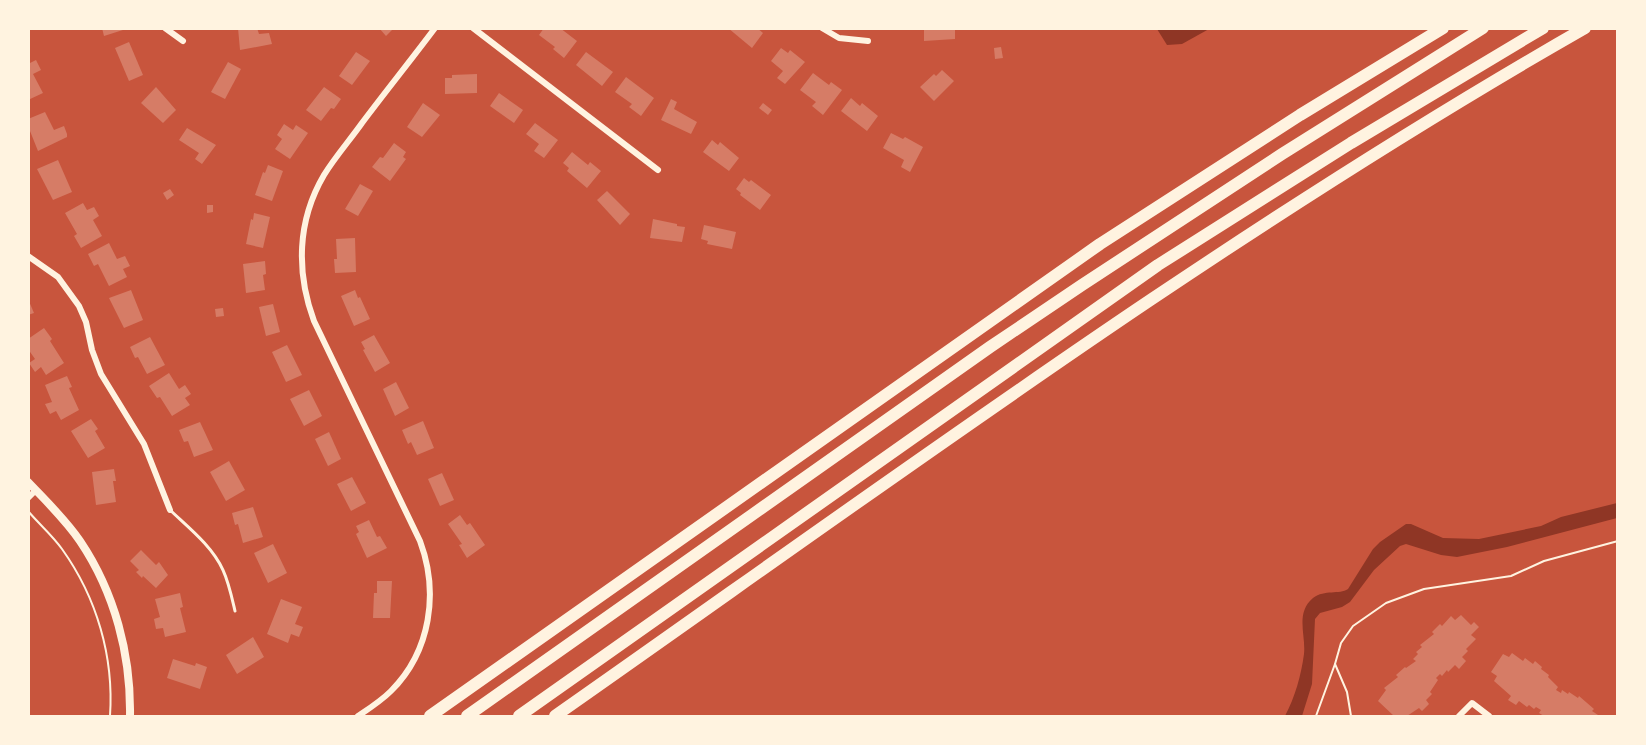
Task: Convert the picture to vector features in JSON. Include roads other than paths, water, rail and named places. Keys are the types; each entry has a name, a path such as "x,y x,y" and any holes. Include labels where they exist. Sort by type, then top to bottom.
{"highway":[{"path":"430,717 1100,244 1309,110 1443,28"},
{"path":"466,717 990,347 1273,160 1483,28"},
{"path":"519,717 1158,265 1352,143 1543,28"},
{"path":"555,717 1146,302 1387,146 1585,28"}],"street":[{"path":"165,28 183,41"},
{"path":"358,717 393,690 413,662 427,627 430,581 426,556 420,541 314,321 304,288 302,241 309,210 325,174 435,28"},
{"path":"473,28 658,170"},
{"path":"822,28 839,38 868,41"},
{"path":"28,256 58,277 78,306 86,322 92,350 101,374 144,444 170,510"},
{"path":"28,482 61,516 80,541 109,597 125,654 130,717"},
{"path":"28,498 36,490"},
{"path":"1460,717 1472,703 1488,717"}],"lane":[{"path":"170,510 218,560 226,578 235,611"}]}
